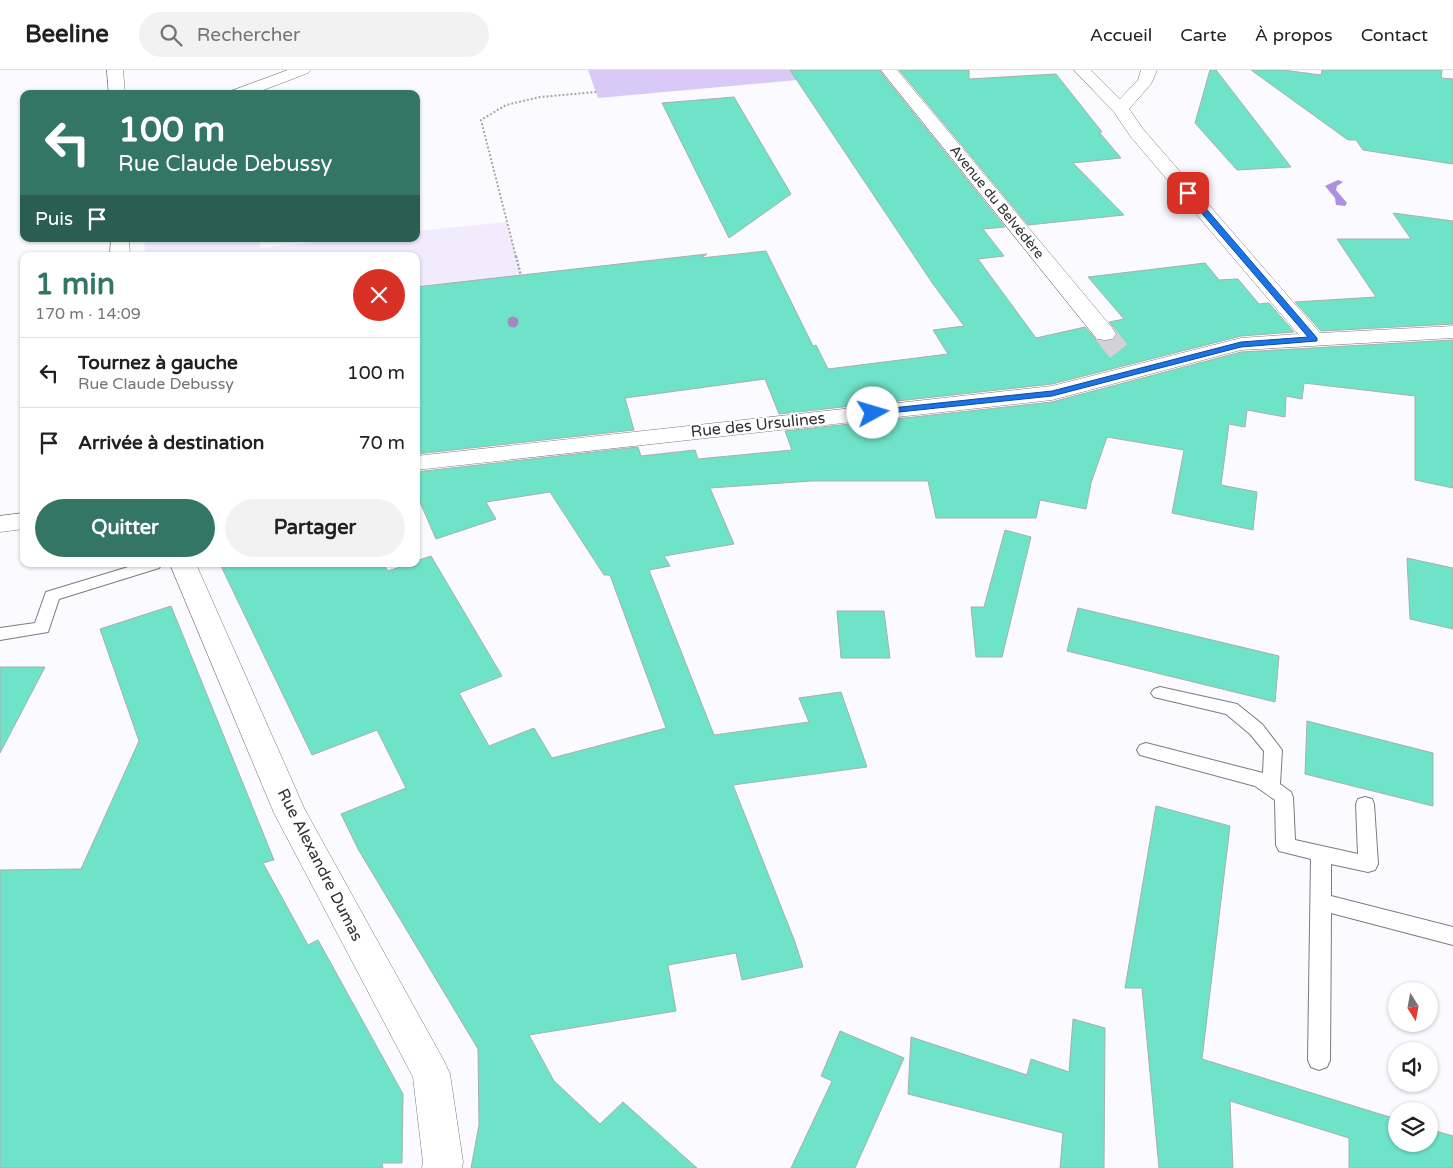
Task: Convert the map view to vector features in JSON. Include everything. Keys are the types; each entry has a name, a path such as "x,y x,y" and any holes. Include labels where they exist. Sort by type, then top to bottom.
{"street":[{"path":"115,70 117,90"},
{"path":"248,90 303,70"},
{"name":"Avenue du Belvédère","path":"889,70 1104,334"},
{"path":"1082,70 1120,109 1137,133 1314,340"},
{"path":"1120,109 1145,81 1149,70"},
{"name":"Rue des Ursulines","path":"420,462 1052,393 1129,365 1241,344 1453,332"},
{"path":"0,524 20,522"},
{"name":"Rue Alexandre Dumas","path":"183,567 290,812 431,1074 443,1162 442,1168"}],"lane":[{"path":"0,634 42,628 52,596 144,567"},
{"path":"1160,693 1231,709 1256,730 1273,750 1271,787"},
{"path":"1146,750 1262,780 1284,797 1286,844 1368,864 1366,804"},
{"path":"1319,1060 1322,854"},
{"path":"1321,902 1453,936"}],"path":[{"path":"521,276 481,120 506,105 540,97 596,92"}],"shaded area":[{"path":"588,70 790,70 797,80 598,98"},
{"path":"1338,180 1343,182 1337,186 1336,190 1347,203 1345,206 1336,205 1335,198 1325,186"},
{"path":"507,222 521,276 420,368 420,252 145,252 144,242 260,242 260,248 317,242 420,242 420,231"}],"building":[{"path":"790,70 879,70 1005,227 983,229 1004,256 978,259 1036,338 1085,327 1097,341 1113,341 1118,333 1109,322 1124,319 1088,277 1205,263 1219,280 1238,279 1259,304 1269,303 1294,332 1241,336 1052,384 779,414 765,379 625,398 634,430 420,454 420,287 707,254 701,258 766,251 813,346 816,345 828,369 948,354 933,330 964,326 933,284"},
{"path":"899,70 969,70 969,79 1056,74 1121,158 1073,163 1124,215 1028,225"},
{"path":"1210,70 1216,70 1291,167 1237,170 1195,123"},
{"path":"1251,70 1283,70 1321,75 1322,70 1442,70 1441,78 1453,79 1453,164 1363,150 1356,140 1348,140"},
{"path":"734,97 791,194 729,238 662,103"},
{"path":"1393,213 1453,221 1453,324 1321,331 1295,302 1376,297 1337,239 1411,239"},
{"path":"1453,340 1453,488 1415,480 1415,396 1304,383 1302,399 1286,396 1285,417 1247,410 1245,427 1229,424 1221,485 1257,492 1253,530 1172,513 1184,450 1107,437 1091,483 1086,509 1040,500 1036,518 936,518 928,481 811,481 710,488 734,544 664,556 670,566 649,570 714,735 809,722 799,698 841,692 867,767 733,785 795,942 803,967 742,980 736,953 668,965 676,1011 529,1035 554,1081 600,1124 623,1102 697,1168 471,1168 479,1125 478,1049 358,849 341,814 406,788 377,730 312,755 221,567 385,567 388,571 400,567 420,567 420,560 431,556 502,676 459,693 489,746 534,728 552,758 666,728 610,575 604,575 550,492 486,502 496,519 436,539 420,502 420,472 638,447 641,456 695,450 698,459 792,450 785,431 1052,402 1241,352"},
{"path":"1005,530 1031,537 1002,657 976,657 971,607 984,607"},
{"path":"1407,558 1453,568 1453,629 1410,619"},
{"path":"171,606 274,860 263,863 308,945 318,940 403,1094 402,1163 382,1163 383,1168 0,1168 0,870 81,869 139,741 100,629"},
{"path":"1078,608 1279,656 1275,702 1067,651"},
{"path":"837,611 884,611 890,658 841,658"},
{"path":"0,667 45,667 0,753"},
{"path":"1307,721 1433,753 1433,806 1305,774"},
{"path":"1156,806 1230,826 1202,1059 1388,1117 1388,1152 1438,1152 1438,1132 1453,1136 1453,1168 1349,1168 1349,1138 1230,1101 1233,1168 1159,1168 1142,988 1125,988"},
{"path":"1073,1019 1105,1028 1104,1168 1060,1168 1063,1133 908,1094 911,1037 1027,1075 1031,1059 1069,1072"},
{"path":"840,1031 904,1058 855,1168 791,1168 832,1081 821,1076"}],"tunnel":[{"path":"1105,334 1124,358"}],"route":[{"path":"873,413 1052,393 1241,344 1314,340 1188,193"}]}
